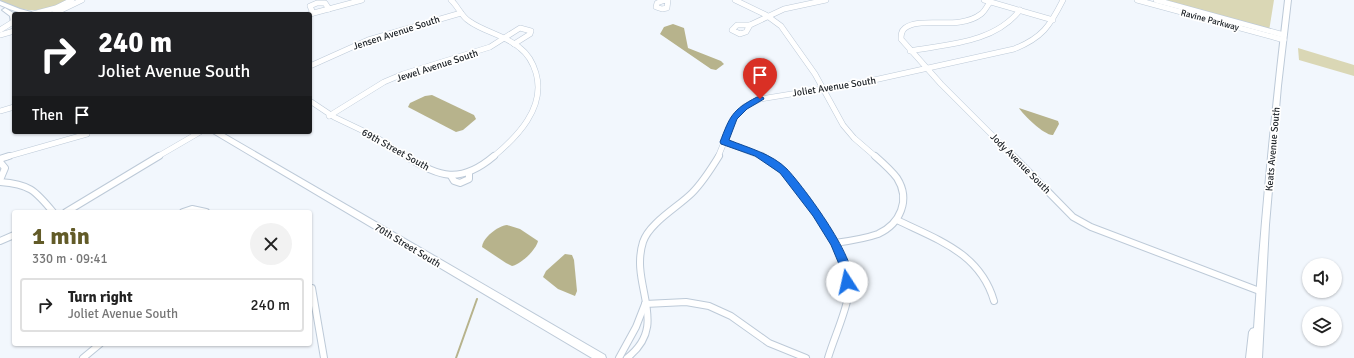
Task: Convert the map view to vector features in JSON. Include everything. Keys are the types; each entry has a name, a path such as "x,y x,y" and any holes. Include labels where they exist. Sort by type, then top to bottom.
{"main road":[{"name":"Keats Avenue South","path":"1257,358 1262,296 1265,225 1278,86 1288,0"},
{"path":"0,3 23,12"},
{"path":"0,9 12,14"},
{"name":"70th Street South","path":"218,134 601,358"},
{"name":"Keats Avenue South","path":"1251,358 1258,304 1262,296"}],"street":[{"path":"41,12 56,8 72,0"},
{"path":"57,12 82,0"},
{"path":"312,14 362,0"},
{"path":"450,0 469,22 514,44"},
{"path":"665,0 657,3 656,7 662,9 667,8 668,0"},
{"path":"735,0 767,16 781,27 824,88 837,116 847,131 898,180 903,193 904,201 897,220 885,230 873,236 835,244"},
{"path":"750,25 767,16 790,7 826,0"},
{"path":"984,0 1054,20"},
{"name":"Joliet Avenue South","path":"627,358 635,352 646,334 649,319 639,272 640,250 643,240 652,227 692,193 711,170 734,118 744,107 760,99 865,82 1027,45 1043,34 1054,20 1063,0"},
{"name":"Ravine Parkway","path":"1137,0 1284,38"},
{"name":"Ravine Parkway","path":"1156,0 1284,38"},
{"name":"Jody Avenue South","path":"990,2 982,14 967,20 949,24 909,25 902,31 900,36 904,44 926,68 1073,217 1091,227 1262,296"},
{"path":"311,12 310,6 317,3 326,3 328,9"},
{"path":"910,51 990,34 1010,24 1020,10"},
{"name":"Jensen Avenue South","path":"312,65 368,40 461,13"},
{"path":"0,30 12,24"},
{"name":"Jewel Avenue South","path":"329,116 361,95 403,74 476,52 503,39 520,28 530,30 530,34 514,44"},
{"path":"0,35 12,32"},
{"name":"69th Street South","path":"312,103 329,116 376,137 398,152 440,174 451,176 454,181 462,183 469,179 469,172 512,140 532,114 539,89 532,61 514,44"},
{"path":"0,111 12,108"},
{"path":"51,210 39,194 26,184 0,181 5,168 0,160 87,134"},
{"path":"69,210 197,134"},
{"path":"724,142 758,154 783,171 816,214 835,244 846,269 848,296 828,358"},
{"path":"897,220 949,246 968,259 987,280 994,301"},
{"path":"0,241 12,236"},
{"path":"312,288 324,358"},
{"path":"619,358 636,327 646,304 672,302 697,303 711,307 727,314 766,341 806,358"},
{"path":"83,358 98,346"}],"shaded area":[{"path":"0,0 68,0 51,7 26,10 9,5"},
{"path":"1164,0 1274,0 1269,31"},
{"path":"673,24 684,28 688,48 721,61 724,64 716,70 711,69 660,34 664,27"},
{"path":"1298,48 1354,65 1354,76 1299,60"},
{"path":"432,95 474,115 476,119 463,130 456,132 408,107 410,103 425,96"},
{"path":"1019,108 1058,121 1059,124 1053,135 1040,129 1029,120"},
{"path":"507,225 520,229 538,241 537,245 528,256 520,263 512,266 482,247 488,236 499,227"},
{"path":"565,254 572,255 574,260 577,291 575,296 558,289 543,277 546,271"}],"waterway":[{"path":"456,358 477,299"}],"route":[{"path":"760,99 744,107 734,118 724,142 745,148 758,154 783,171 816,214 835,244 846,269 847,282"}]}
